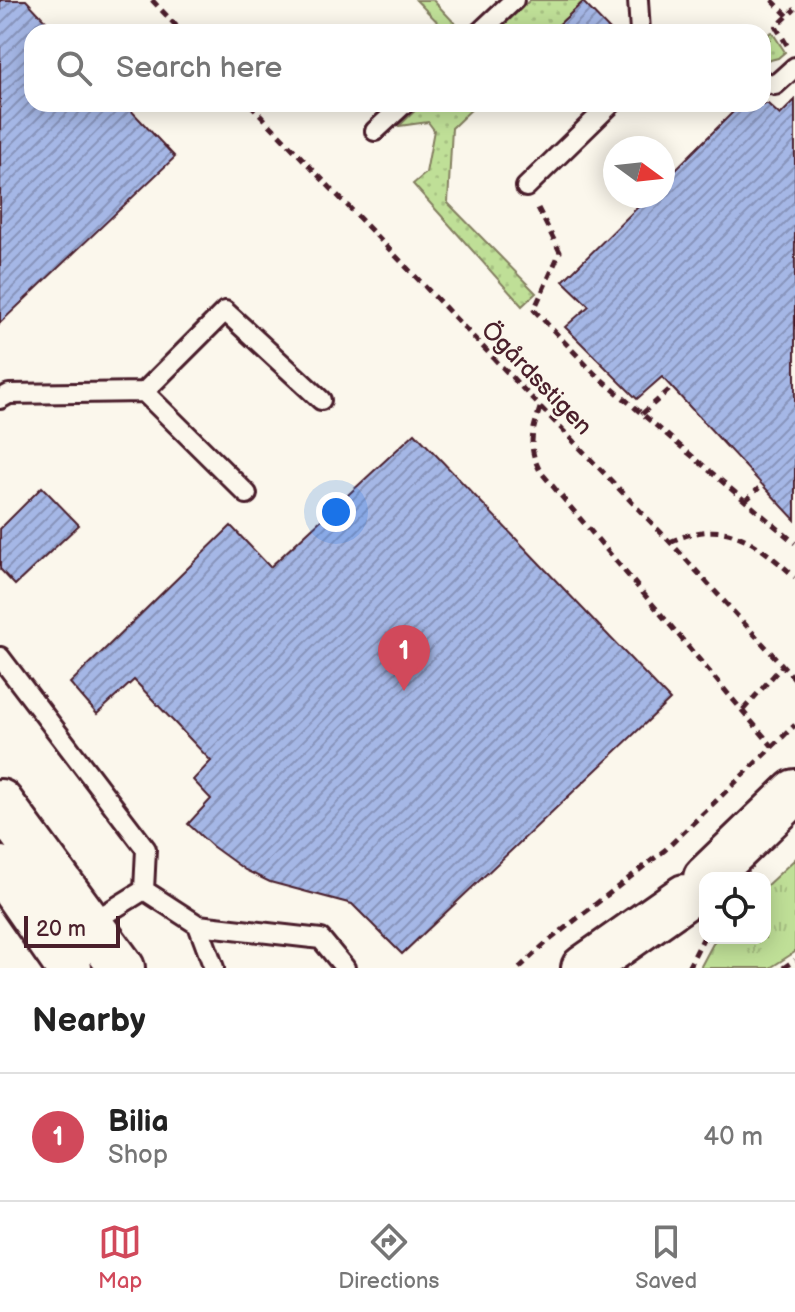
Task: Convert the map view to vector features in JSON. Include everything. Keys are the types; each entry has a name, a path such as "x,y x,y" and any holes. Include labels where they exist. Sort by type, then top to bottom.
{"street":[{"path":"723,872 795,792"},
{"path":"0,802 71,943"},
{"path":"0,869 71,943 122,968"},
{"path":"584,968 699,898"},
{"path":"624,968 699,898"}],"lane":[{"path":"488,24 514,0"},
{"path":"638,0 640,24"},
{"path":"771,84 775,85 795,67"},
{"path":"375,131 395,112"},
{"path":"526,187 603,112"},
{"path":"0,399 9,394 144,392 225,311 321,400"},
{"path":"144,392 247,494"},
{"path":"0,657 146,849 144,890"},
{"path":"144,890 198,925 321,939 345,968"},
{"path":"71,943 144,890"},
{"path":"198,925 214,968"}],"path":[{"path":"152,0 174,24"},
{"path":"772,0 788,16"},
{"path":"789,48 776,27 795,9"},
{"name":"Ögårdsstigen","path":"258,112 670,542 795,679"},
{"path":"526,187 560,252 534,310 595,374 795,543"},
{"path":"642,414 669,390"},
{"path":"540,408 533,430 531,454 540,471 773,747"},
{"path":"745,501 759,488"},
{"path":"670,542 690,533 715,530 742,537 761,547 795,577"},
{"path":"743,710 783,665"},
{"path":"519,968 547,942 647,866 795,725"},
{"path":"688,968 698,944 699,920"},
{"path":"783,968 795,960"}],"green space":[{"path":"416,0 433,0 455,24 439,24"},
{"path":"530,0 585,0 560,24 505,24"},
{"path":"771,32 785,52 771,60"},
{"path":"414,112 469,112 452,128 448,203 536,293 522,306 413,184 426,173 434,130 428,122 399,126"},
{"path":"795,859 795,952 770,968 700,968 713,944 771,944 771,881"}],"building":[{"path":"0,0 26,0 48,24 24,24 24,112 133,112 175,157 0,323"},
{"path":"583,2 604,24 560,24"},
{"path":"795,100 795,520 662,377 637,399 565,327 589,306 563,281 637,208 675,208 675,170 733,112 771,112 771,107 780,115"},
{"path":"415,433 670,700 402,954 352,904 270,882 245,870 188,824 211,799 193,780 211,761 134,680 97,714 70,683 231,526 270,567"},
{"path":"42,487 79,525 15,585 0,569 0,529"}],"place":[{"name":"Bilia","path":"404,691"}]}
